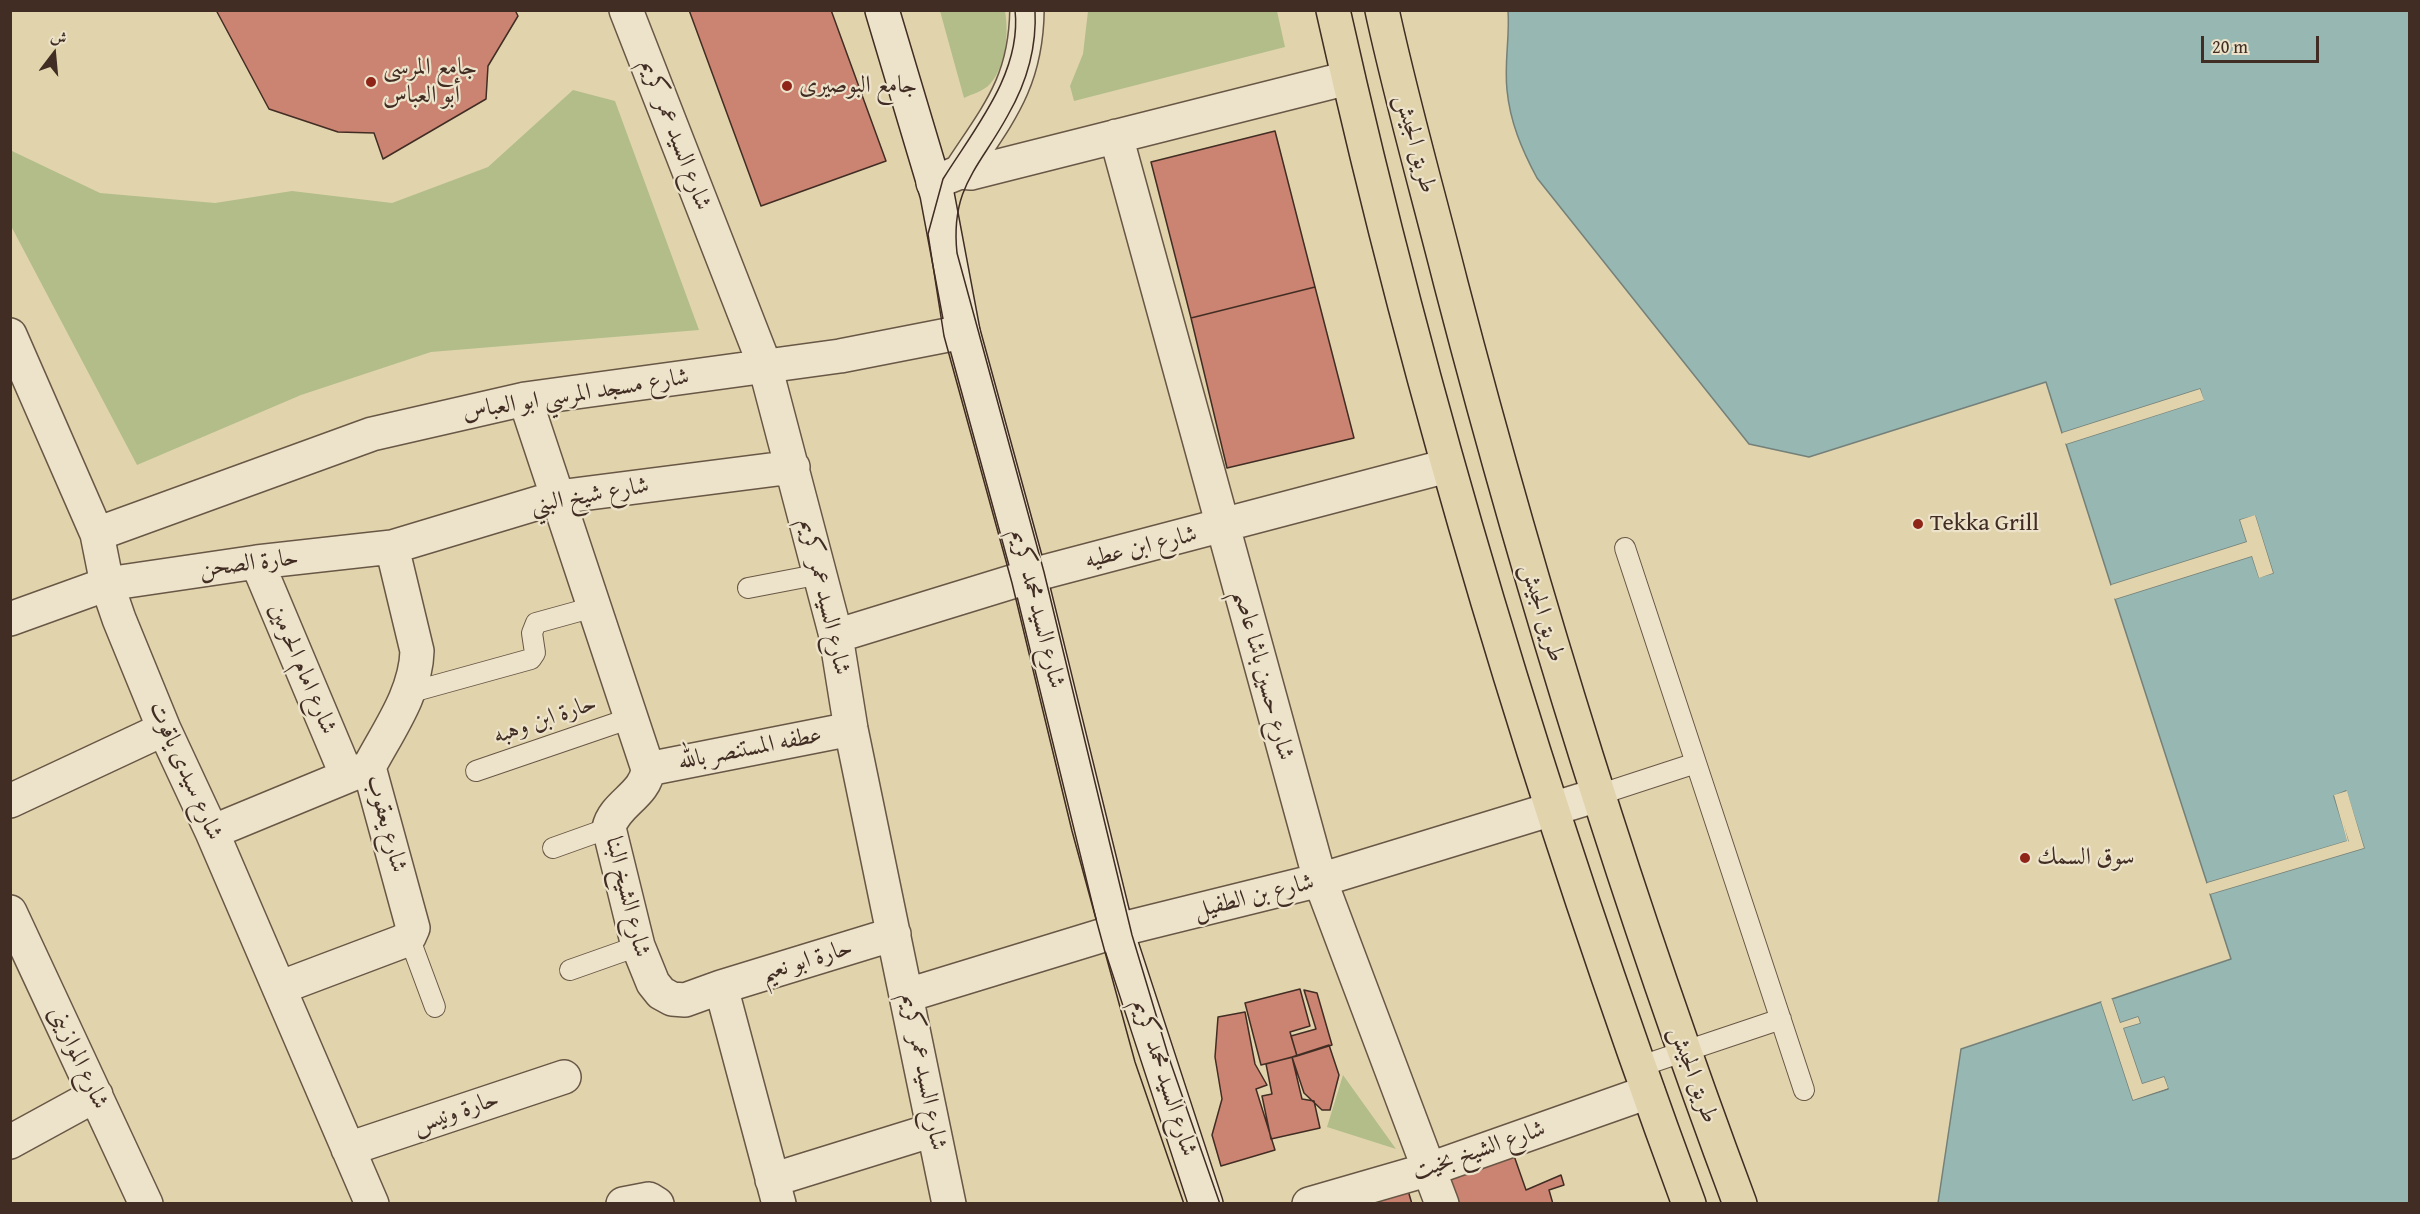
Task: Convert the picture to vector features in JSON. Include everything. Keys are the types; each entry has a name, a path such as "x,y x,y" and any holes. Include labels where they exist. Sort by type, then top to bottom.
{"highway":[{"name":"طريق الجيش","path":"1333,10 1348,78 1447,466 1552,809 1643,1080 1689,1203"},
{"name":"طريق الجيش","path":"1382,10 1494,447 1599,795 1683,1052 1740,1203"}],"street":[{"name":"شارع السيد عمر كريم","path":"626,10 765,366 793,467 836,636 851,729 908,995 933,1131 950,1203"},
{"name":"شارع السيد محمد كريم","path":"882,10 946,178 963,332 1030,577 1116,932 1206,1203"},
{"path":"946,178 1002,110 1017,80 1027,46 1027,10"},
{"path":"946,178 1348,78"},
{"name":"شارع حسين باشا عاصم","path":"1116,136 1320,880 1442,1203"},
{"name":"شارع مسجد المرسي ابو العباس","path":"98,534 372,434 525,399 840,356 963,332"},
{"name":"شارع سيدى ياقوت","path":"10,335 98,534 107,584 164,729 212,832 372,1203"},
{"path":"525,399 648,769"},
{"name":"شارع ابن عطيه","path":"836,636 1030,577 1447,466"},
{"name":"شارع شيخ البني","path":"392,547 558,497 793,467"},
{"name":"حارة الصحن","path":"10,619 107,584 257,562 392,547"},
{"name":"شارع يعقوب","path":"392,547 417,651 417,665 408,693 358,772 413,923 409,937"},
{"name":"شارع امام الحرمين","path":"257,562 358,772"},
{"path":"10,801 164,729"},
{"name":"عطفه المستنصر بالله","path":"648,769 851,729"},
{"name":"شارع الشيخ البنا","path":"648,769 645,782 614,815 609,828 638,946 653,983 661,993 672,999 685,1000 721,987"},
{"path":"212,832 358,772"},
{"name":"شارع بن الطفيل","path":"908,995 1116,932 1320,880 1599,795"},
{"name":"شارع الموازينى","path":"10,912 146,1203"},
{"name":"حارة ابو نعيم","path":"721,987 894,934"},
{"path":"279,988 409,937"},
{"path":"721,987 775,1192 933,1131"},
{"name":"حارة ونيس","path":"348,1149 564,1077"},
{"name":"شارع الشيخ بخيت","path":"1309,1203 1430,1169 1643,1080"},
{"path":"10,1142 96,1095"},
{"path":"623,1203 649,1199 657,1203"}],"lane":[{"path":"1625,548 1804,1090"},
{"path":"748,588 821,574"},
{"path":"408,693 531,659 535,653 532,633 536,623 594,607"},
{"name":"حارة ابن وهبه","path":"476,771 631,718"},
{"path":"1599,795 1696,764"},
{"path":"553,848 609,828"},
{"path":"409,937 435,1007"},
{"path":"570,970 638,946"},
{"path":"1643,1080 1683,1052 1781,1018"}],"green space":[{"path":"940,11 1005,11 1007,30 1000,68 987,86 964,98"},
{"path":"1088,11 1277,11 1285,47 1074,101 1070,86 1083,54"},
{"path":"573,90 615,101 699,330 431,352 301,395 137,465 11,226 12,151 100,193 215,203 292,191 392,203 488,167"},
{"path":"1343,1075 1396,1149 1327,1127"}],"water":[{"path":"1508,11 2409,11 2409,1203 1938,1203 1961,1049 2101,1002 2133,1100 2168,1089 2164,1077 2142,1084 2123,1028 2140,1023 2138,1017 2120,1023 2112,999 2231,959 2210,894 2364,848 2346,791 2334,796 2348,841 2207,883 2115,599 2252,556 2259,577 2273,573 2255,516 2240,520 2247,542 2111,585 2066,444 2203,400 2200,389 2062,433 2046,382 1809,457 1749,444 1537,178 1518,136 1509,102 1506,70"}],"pier":[{"path":"2200,389 2204,400 2066,444 2065,441 2200,398 2198,393 2063,435 2062,433"},
{"path":"2255,515 2273,573 2259,578 2252,556 2115,599 2114,596 2251,553 2255,554 2261,574 2270,571 2253,519 2244,522 2250,541 2248,545 2112,588 2111,585 2247,542 2240,520"},
{"path":"2347,791 2364,848 2210,894 2210,891 2360,846 2345,795 2337,797 2349,844 2208,886 2207,883 2347,841 2334,795"},
{"path":"2112,999 2120,1023 2138,1017 2140,1023 2123,1028 2142,1084 2164,1077 2168,1088 2133,1100 2101,1002 2104,1002 2135,1096 2164,1087 2162,1081 2139,1086 2121,1026 2117,1024 2109,1000"}],"building":[{"name":"جامع المرسى أبو العباس","path":"216,10 515,10 518,16 488,66 486,99 383,159 374,133 338,132 269,109"},
{"name":"جامع البوصيرى","path":"689,10 831,10 886,161 761,206"},
{"path":"1275,131 1315,287 1191,318 1151,162"},
{"path":"1315,287 1354,438 1227,468 1191,318"},
{"path":"1300,989 1310,1026 1290,1032 1297,1056 1261,1065 1245,1003"},
{"path":"1304,990 1317,993 1332,1045 1297,1056 1291,1036 1316,1029"},
{"path":"1245,1012 1255,1064 1267,1085 1256,1089 1275,1150 1221,1166 1212,1135 1222,1099 1215,1057 1218,1017"},
{"path":"1329,1045 1339,1075 1330,1110 1322,1110 1304,1093 1292,1057"},
{"path":"1292,1057 1302,1099 1314,1101 1320,1128 1271,1139 1262,1096 1272,1094 1266,1064"},
{"path":"1512,1150 1526,1190 1561,1175 1564,1185 1549,1190 1553,1204 1452,1204 1442,1174"},
{"path":"1407,1187 1412,1204 1349,1204"}],"tram line":[{"path":"1015,10 1015,33 1011,56 1003,78 981,120 943,179 928,234 944,336 1012,583 1072,831 1135,1062 1184,1204"},
{"path":"1035,10 1032,52 1021,90 969,179 963,194 956,230 957,253 1044,572 1132,935 1169,1058 1220,1204"}],"place":[{"name":"جامع المرسى أبو العباس","path":"371,82"},
{"name":"جامع البوصيرى","path":"787,86"},
{"name":"Tekka Grill","path":"1918,524"},
{"name":"سوق السمك","path":"2025,858"}]}
